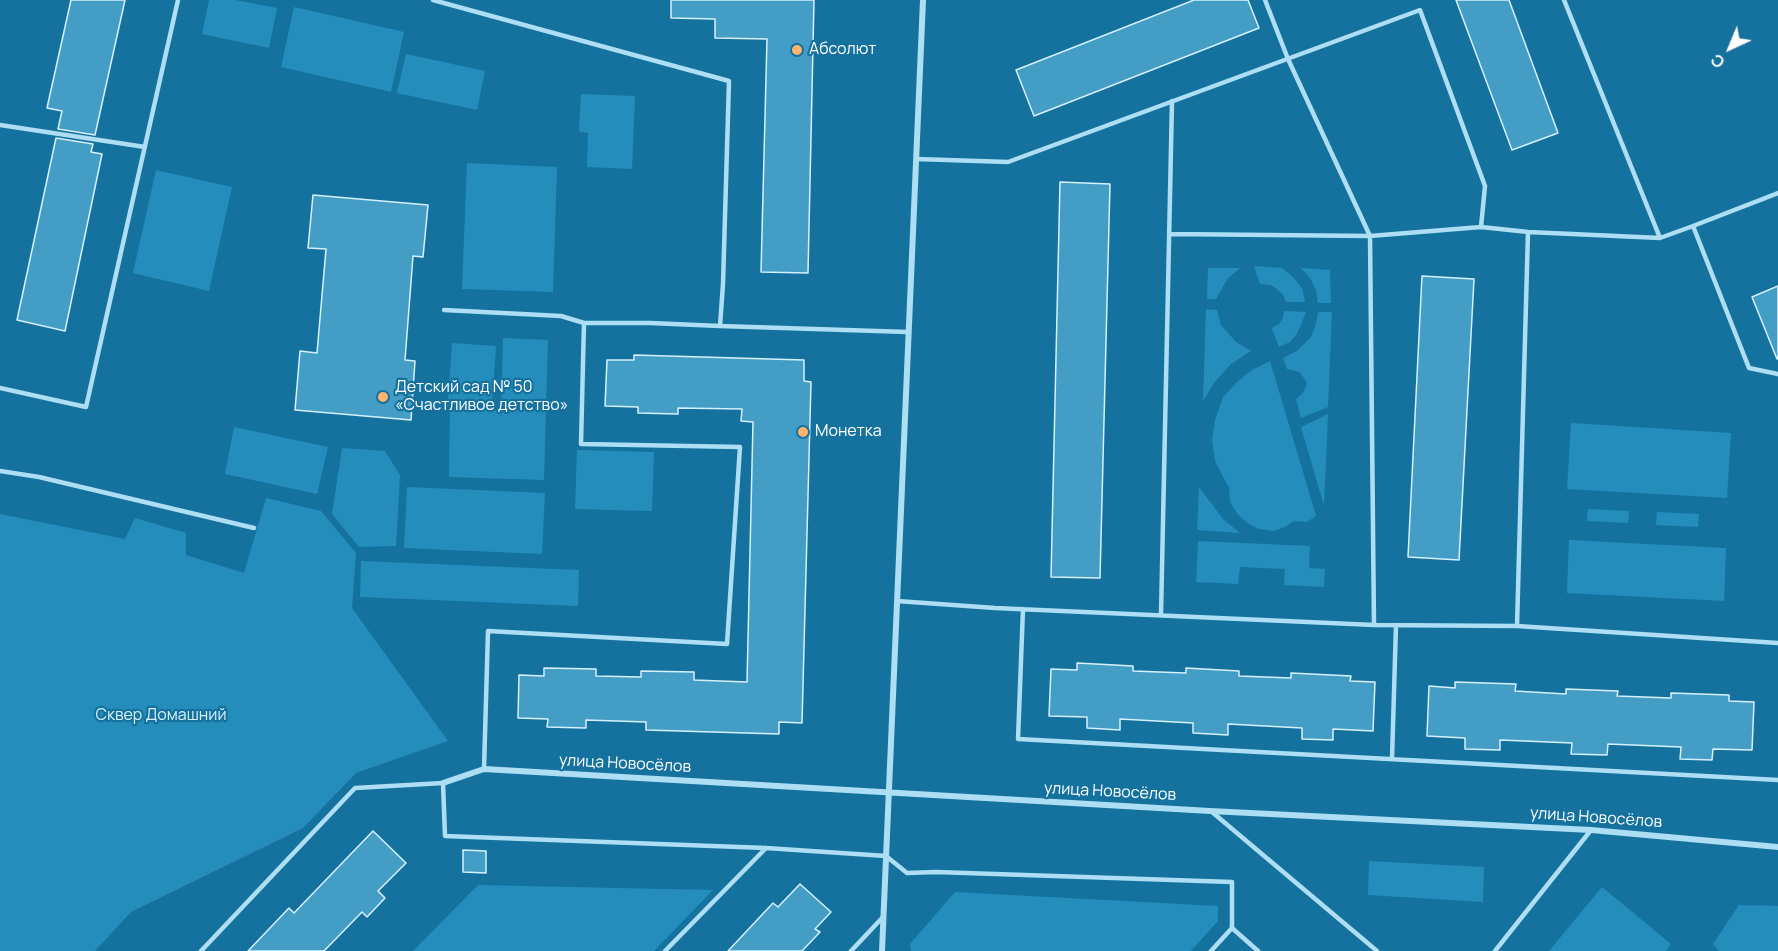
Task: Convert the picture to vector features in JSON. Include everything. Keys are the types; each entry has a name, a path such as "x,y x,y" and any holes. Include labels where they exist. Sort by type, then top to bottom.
{"street":[{"path":"882,951 923,0"},
{"name":"улица Новосёлов","path":"443,783 484,769 1210,811 1590,830 1778,847"}],"lane":[{"path":"0,388 86,407 178,0"},
{"path":"433,0 729,81 720,326"},
{"path":"1265,0 1288,59 1370,236 1374,625"},
{"path":"1564,0 1660,238"},
{"path":"916,159 1008,162 1420,10 1485,186 1481,227"},
{"path":"1161,615 1173,101"},
{"path":"0,125 144,147"},
{"path":"1169,234 1370,236 1481,227 1528,232 1660,238 1778,193"},
{"path":"1694,226 1749,368 1778,374"},
{"path":"1517,626 1528,232"},
{"path":"444,310 561,316 584,323 908,332"},
{"path":"484,769 488,631 727,644 740,447 581,444 584,323"},
{"path":"0,471 50,479 254,528"},
{"path":"897,601 1374,625 1517,626 1778,643"},
{"path":"1023,609 1018,739 1778,780"},
{"path":"1392,759 1396,625"},
{"path":"201,951 356,788 443,783 445,836 766,848 886,856 907,873 936,872 1232,882 1232,928 1211,951"},
{"path":"1210,811 1377,951"},
{"path":"1495,951 1590,830"},
{"path":"665,951 766,848"},
{"path":"851,951 883,917"},
{"path":"1232,928 1258,951"}],"green space":[{"path":"209,0 235,0 277,8 269,48 202,34"},
{"path":"294,7 404,32 391,92 281,67"},
{"path":"406,54 485,71 477,110 397,93"},
{"path":"581,94 635,96 632,169 587,167 588,133 579,132"},
{"path":"467,163 557,167 553,292 462,289"},
{"path":"156,170 232,187 209,291 133,273"},
{"path":"1254,266 1282,268 1302,288 1305,302 1286,302 1282,293 1271,285 1260,284"},
{"path":"1208,268 1240,268 1228,278 1216,299 1207,299"},
{"path":"1301,268 1330,270 1331,303 1318,303 1316,290 1310,278"},
{"path":"1206,309 1217,310 1221,325 1236,342 1251,351 1231,364 1214,383 1203,401"},
{"path":"1284,311 1306,312 1297,334 1290,342 1279,347 1272,328 1279,324"},
{"path":"1318,312 1332,312 1328,407 1301,418 1296,399 1304,392 1307,383 1300,372 1287,369 1283,358 1298,350 1311,337"},
{"path":"503,338 548,340 544,480 449,477 450,408 501,410"},
{"path":"452,343 496,346 492,404 448,401"},
{"path":"1270,361 1316,516 1307,522 1294,521 1274,531 1259,529 1238,515 1230,502 1229,488 1215,461 1212,440 1215,420 1223,397 1252,370"},
{"path":"1328,414 1324,506 1301,427"},
{"path":"1571,423 1731,433 1727,498 1567,489"},
{"path":"234,427 328,447 317,494 225,474"},
{"path":"342,448 385,451 400,475 396,546 359,547 332,514"},
{"path":"577,450 654,452 652,511 575,509"},
{"path":"407,487 545,493 542,554 404,548"},
{"path":"1199,487 1223,519 1240,533 1197,530"},
{"name":"Сквер Домашний","path":"266,498 321,511 356,553 352,608 448,741 356,773 303,828 131,912 95,951 0,951 0,514 125,539 135,518 186,533 186,555 244,573"},
{"path":"1588,509 1629,511 1628,523 1587,521"},
{"path":"1657,512 1699,514 1698,527 1656,525"},
{"path":"1569,540 1726,548 1724,601 1567,593"},
{"path":"1198,541 1310,546 1309,568 1325,569 1324,587 1284,585 1285,569 1240,567 1238,584 1196,582"},
{"path":"361,561 579,570 578,606 360,597"},
{"path":"1369,861 1484,867 1483,902 1368,895"},
{"path":"478,885 713,890 654,951 413,951"},
{"path":"1602,887 1671,944 1666,951 1549,951"},
{"path":"955,892 1218,906 1218,921 1191,951 911,951 910,944"},
{"path":"1739,905 1778,906 1778,951 1719,951 1713,944"}],"building":[{"path":"71,0 125,0 95,135 58,129 62,111 47,108"},
{"path":"671,0 814,0 808,273 761,272 767,39 715,38 715,19 671,18"},
{"path":"1194,0 1248,0 1259,28 1034,116 1016,70"},
{"path":"1456,0 1509,0 1558,133 1512,150"},
{"path":"56,138 93,144 91,152 102,154 65,331 17,320"},
{"path":"1060,182 1110,184 1100,578 1051,577"},
{"path":"313,195 428,205 423,257 413,256 405,360 415,361 411,420 295,410 300,351 317,353 326,249 308,248"},
{"path":"1422,276 1474,279 1459,560 1408,557"},
{"path":"1778,286 1778,359 1777,359 1752,297"},
{"path":"634,355 804,360 804,381 811,382 802,723 779,722 779,734 646,730 646,722 586,720 586,728 547,727 548,719 518,718 519,675 544,676 544,668 596,669 596,676 641,677 641,671 694,672 694,680 747,682 753,422 741,421 742,409 678,408 678,414 638,413 638,407 605,406 607,360 634,360"},
{"path":"1077,663 1133,666 1133,671 1186,673 1186,668 1239,671 1239,676 1291,678 1291,673 1351,676 1350,681 1375,682 1373,731 1333,729 1333,740 1302,739 1302,728 1228,724 1228,735 1193,733 1193,723 1120,719 1120,730 1087,728 1087,717 1049,716 1051,669 1077,670"},
{"path":"1455,682 1516,684 1515,691 1566,694 1566,689 1618,691 1617,696 1671,698 1671,693 1729,695 1729,701 1754,702 1752,750 1713,749 1712,760 1680,759 1681,747 1608,744 1607,755 1571,754 1572,743 1500,740 1500,750 1465,749 1465,738 1427,736 1429,686 1455,688"},
{"path":"373,831 406,863 378,891 385,898 367,917 362,912 324,951 248,951 289,908 294,913"},
{"path":"463,850 486,851 486,873 463,872"},
{"path":"800,884 831,912 815,929 820,932 802,951 728,951 773,903 778,907"}],"place":[{"name":"Абсолют","path":"797,50"},
{"name":"Детский сад № 50 «Счастливое детство»","path":"383,397"},
{"name":"Монетка","path":"803,432"}]}
